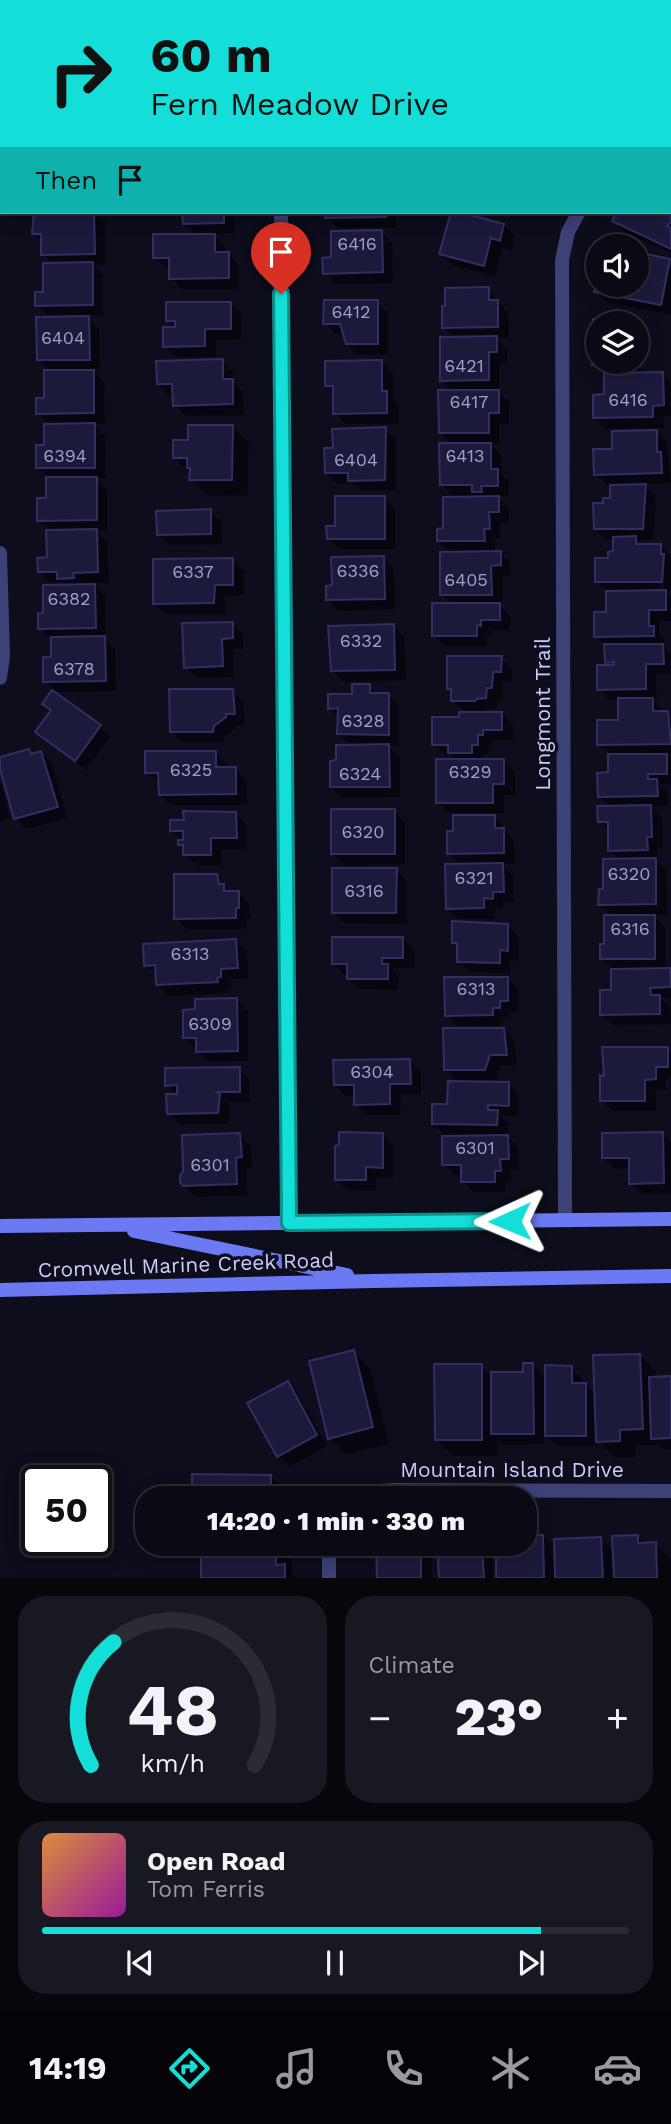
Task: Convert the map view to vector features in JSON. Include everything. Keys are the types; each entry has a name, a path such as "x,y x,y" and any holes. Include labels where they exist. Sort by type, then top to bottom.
{"main road":[{"name":"Cromwell Marine Creek Road","path":"0,1226 671,1219"},
{"name":"Cromwell Marine Creek Road","path":"105,1225 373,1281"},
{"name":"Cromwell Marine Creek Road","path":"0,1290 671,1276"}],"street":[{"path":"281,214 289,1223"},
{"name":"Longmont Trail","path":"565,1220 562,260 568,232 578,214"},
{"path":"0,553 4,656 0,678"},
{"name":"Mountain Island Drive","path":"537,1491 671,1491"},
{"path":"329,1556 329,1578"}],"building":[{"path":"34,214 94,214 95,254 41,255 41,234 32,234"},
{"path":"182,214 224,214 224,223 183,224"},
{"path":"325,214 386,214 386,217 325,218"},
{"path":"450,214 466,214 504,224 500,241 491,238 484,266 439,254"},
{"path":"615,214 671,214 671,222 667,226 671,228 671,249 649,239 649,234 639,234 612,221"},
{"path":"382,230 383,272 323,274 322,258 331,257 331,231"},
{"path":"153,234 215,234 215,252 229,252 229,278 169,279 169,258 153,258"},
{"path":"649,255 670,259 661,305 620,297 649,297"},
{"path":"93,262 93,305 35,306 35,292 43,292 43,263"},
{"path":"489,287 489,300 498,300 498,327 442,328 445,288"},
{"path":"324,300 378,300 378,344 346,344 340,324 323,324"},
{"path":"166,302 231,302 231,329 205,329 205,346 163,347 163,327 175,327 175,321 166,321"},
{"path":"89,316 90,360 37,360 36,317"},
{"path":"497,336 497,352 489,352 489,380 440,381 440,337"},
{"path":"223,359 223,379 233,379 233,404 173,406 172,384 157,384 156,361"},
{"path":"382,360 382,391 387,391 387,413 333,414 333,386 325,386 325,361"},
{"path":"44,370 94,370 94,413 36,414 36,398 44,398"},
{"path":"663,372 664,405 653,406 653,417 593,418 593,395 604,394 604,374"},
{"path":"438,390 499,390 499,413 489,413 489,433 439,433"},
{"path":"95,423 95,468 36,468 36,445 44,445 44,424"},
{"path":"188,425 233,425 232,480 189,480 187,458 173,458 173,440 188,440"},
{"path":"386,427 385,480 348,481 348,473 325,473 324,448 333,448 332,429"},
{"path":"657,430 657,452 661,452 662,473 594,475 593,449 612,449 612,431"},
{"path":"439,443 491,443 491,469 498,469 498,486 481,486 482,492 472,492 472,485 440,485"},
{"path":"46,477 97,477 97,520 37,521 37,498 46,498"},
{"path":"646,484 643,529 594,529 593,503 603,503 603,498 610,498 610,485"},
{"path":"335,496 385,496 385,539 327,539 326,526 335,526"},
{"path":"499,496 499,512 489,512 490,529 484,529 485,541 437,541 437,529 443,528 443,497"},
{"path":"211,509 211,534 157,535 156,511"},
{"path":"97,529 98,572 73,573 74,578 57,579 57,572 38,572 37,558 47,557 46,530"},
{"path":"636,536 636,544 661,544 661,554 664,554 662,582 595,582 595,558 608,558 608,552 613,551 613,537"},
{"path":"501,551 501,565 491,566 492,595 440,595 440,552"},
{"path":"384,556 385,599 326,600 326,586 332,585 331,557"},
{"path":"233,558 233,585 215,585 214,603 153,604 153,559"},
{"path":"95,584 96,628 38,629 38,613 43,613 43,585"},
{"path":"666,590 666,610 649,610 649,626 654,626 654,636 594,637 594,612 606,612 606,591"},
{"path":"432,603 500,603 500,620 481,620 481,626 477,625 477,636 432,636"},
{"path":"233,622 233,638 222,639 223,666 184,668 182,623"},
{"path":"394,624 395,670 331,671 328,626"},
{"path":"105,636 106,681 43,682 43,657 51,657 51,637"},
{"path":"604,644 663,644 664,664 646,664 646,689 597,690 597,665 614,665 614,662 605,663"},
{"path":"447,656 502,656 501,672 493,672 492,688 487,688 486,698 451,701 451,689 447,689"},
{"path":"352,684 370,684 370,693 389,693 389,735 337,734 338,708 328,709 328,694 352,694"},
{"path":"169,689 233,689 235,714 226,714 226,717 214,726 213,732 170,732"},
{"path":"52,690 101,725 75,761 35,732 51,710 42,704"},
{"path":"618,698 653,698 653,711 668,711 671,744 597,745 597,720 618,720"},
{"path":"459,712 502,712 502,730 483,730 483,735 478,735 478,745 472,745 472,753 448,753 448,745 432,745 432,717 459,717"},
{"path":"389,744 390,787 330,787 330,761 336,760 336,745"},
{"path":"29,749 31,754 41,751 58,807 14,819 0,769 0,757"},
{"path":"145,751 216,751 216,767 236,767 236,794 159,795 158,773 145,773"},
{"path":"608,754 667,754 667,774 648,774 648,779 657,779 658,796 598,797 597,773 608,772"},
{"path":"436,759 504,759 504,784 493,784 493,803 436,803"},
{"path":"651,805 652,837 647,837 648,850 608,851 608,822 598,822 597,806"},
{"path":"331,809 395,809 395,854 331,854"},
{"path":"183,811 236,812 237,838 211,838 211,855 183,855 183,845 178,845 178,840 183,840 183,831 170,831 170,820 184,820"},
{"path":"453,815 495,815 495,828 504,828 504,853 447,854 447,831 453,831"},
{"path":"656,858 656,904 598,905 599,889 603,889 603,859"},
{"path":"503,863 504,892 493,892 493,899 484,898 484,908 446,909 445,864"},
{"path":"332,868 397,868 396,913 332,913"},
{"path":"174,874 217,874 219,884 224,884 224,891 239,891 236,918 174,919"},
{"path":"604,915 655,915 655,959 600,959 600,944 604,944"},
{"path":"452,921 508,924 508,951 500,950 500,963 457,962 457,943 452,943"},
{"path":"332,937 403,937 403,958 382,958 382,964 388,964 388,979 347,979 347,964 332,964"},
{"path":"236,939 238,968 221,969 218,982 156,985 155,965 144,966 143,944"},
{"path":"670,968 671,987 650,988 651,995 660,995 660,1014 600,1015 600,990 611,990 611,969"},
{"path":"444,977 508,977 508,1001 500,1001 500,1008 493,1008 493,1015 445,1016"},
{"path":"237,998 238,1051 196,1052 196,1038 183,1038 183,1010 195,1009 195,999"},
{"path":"443,1028 504,1028 507,1055 490,1055 485,1070 444,1070"},
{"path":"602,1047 668,1047 668,1067 656,1067 656,1079 645,1080 645,1101 600,1101 600,1075 604,1076"},
{"path":"410,1059 411,1084 390,1084 390,1104 354,1105 354,1085 334,1085 333,1060"},
{"path":"240,1067 240,1092 217,1092 220,1094 218,1113 167,1114 166,1094 177,1094 177,1085 165,1086 165,1068"},
{"path":"448,1081 509,1082 509,1106 488,1105 488,1110 498,1110 497,1125 432,1124 432,1104 447,1104"},
{"path":"339,1132 383,1133 383,1168 366,1167 366,1180 335,1180 335,1146 339,1145"},
{"path":"663,1132 664,1183 629,1184 629,1158 602,1158 602,1133"},
{"path":"240,1133 242,1157 236,1158 237,1184 183,1186 180,1182 183,1172 182,1135"},
{"path":"508,1135 509,1159 500,1159 501,1171 495,1171 495,1182 461,1182 461,1165 442,1165 442,1136"},
{"path":"354,1350 373,1427 328,1439 309,1361"},
{"path":"640,1354 643,1429 620,1430 620,1441 596,1442 593,1355"},
{"path":"523,1363 533,1363 534,1434 491,1434 491,1372 523,1372"},
{"path":"434,1364 482,1364 482,1440 435,1440"},
{"path":"545,1365 572,1366 572,1383 586,1383 586,1436 545,1436"},
{"path":"671,1376 671,1438 651,1439 649,1377"},
{"path":"288,1381 317,1435 277,1457 247,1403"},
{"path":"192,1474 271,1475 271,1486 192,1486"},
{"path":"537,1535 543,1535 544,1578 496,1578 496,1556 537,1556"},
{"path":"638,1535 638,1543 656,1542 657,1578 614,1578 612,1536"},
{"path":"601,1537 603,1578 555,1578 554,1539"},
{"path":"201,1556 276,1556 276,1565 285,1564 285,1578 201,1578"},
{"path":"376,1556 421,1556 421,1578 377,1578"},
{"path":"438,1556 483,1556 484,1578 439,1578"}],"route":[{"path":"281,294 289,1223 510,1221"}]}
